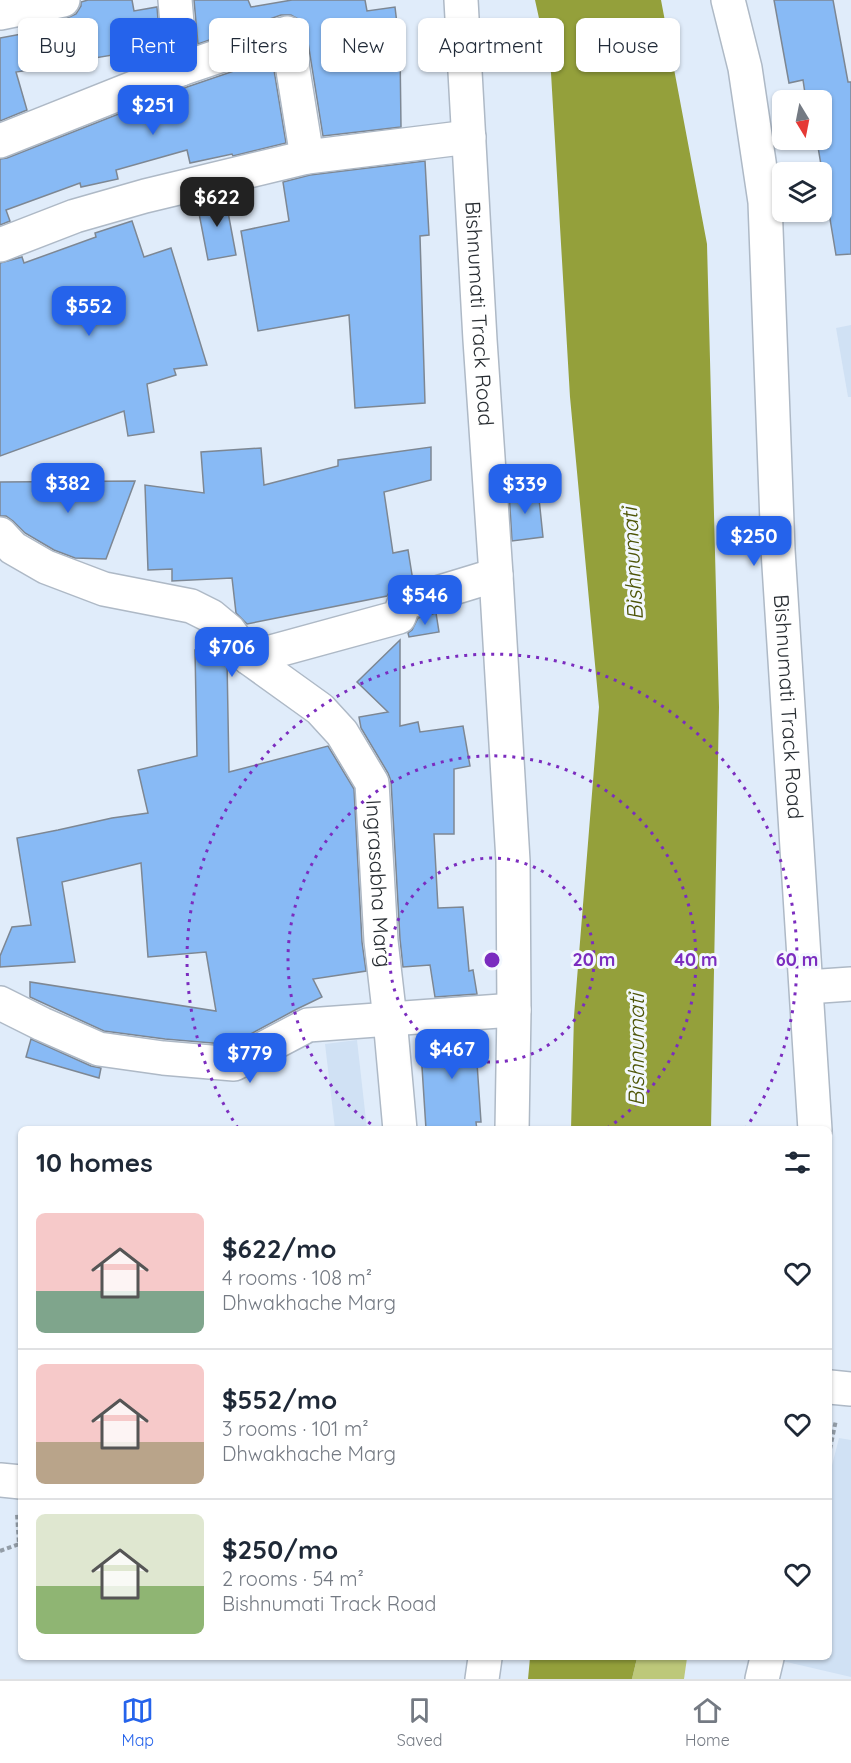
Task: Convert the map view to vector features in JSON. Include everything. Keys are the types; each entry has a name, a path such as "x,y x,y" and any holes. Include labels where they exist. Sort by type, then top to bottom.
{"street":[{"path":"0,13 63,0"},
{"path":"175,0 177,18"},
{"name":"Bishnumati Track Road","path":"461,0 513,861 512,1126"},
{"name":"Bishnumati Track Road","path":"728,0 745,68 765,202 778,550 815,1126"},
{"path":"197,64 287,33 307,157"},
{"path":"0,141 173,72"},
{"path":"0,246 75,216 307,157 469,137"},
{"name":"Ingrasabha Marg","path":"0,534 13,548 46,567 104,589 192,606 211,616 229,631 249,658 320,709 342,733 372,783 381,941 400,1126"},
{"path":"249,658 399,617 404,603 496,575"},
{"path":"807,987 851,984"},
{"path":"0,1003 99,1049 163,1058 234,1064 308,1025 514,1010"},
{"path":"832,1387 851,1389"},
{"path":"482,1679 485,1660"},
{"path":"762,1679 766,1660"}],"path":[{"path":"12,1481 18,1528"},
{"path":"0,1551 18,1545"}],"shaded area":[{"path":"851,325 851,397 848,397 836,328"},
{"path":"357,1040 367,1126 335,1126 325,1044"},
{"path":"839,1438 851,1440 851,1677 778,1660 832,1660 832,1465"},
{"path":"637,1660 687,1660 684,1679 632,1679"}],"water":[{"name":"Bishnumati","path":"535,0 661,0 664,18 576,18 576,72 675,72 707,244 719,707 711,1126 571,1126 574,1016 599,707 570,397 551,72 564,72 564,18 539,18"},
{"path":"530,1660 637,1660 632,1679 528,1679"}],"building":[{"path":"132,0 134,11 157,7 158,18 110,18 110,55 98,57 98,18 67,18 76,14 81,2"},
{"path":"194,0 248,0 251,7 292,0 365,0 367,11 395,7 396,18 321,18 321,72 400,72 401,127 323,136 309,49 309,18 281,15 272,18 209,18 209,40 198,44"},
{"path":"774,0 833,0 848,82 851,82 851,254 836,255 830,222 832,162 820,162 818,150 832,150 832,90 804,90 803,80 789,83"},
{"path":"18,35 18,72 16,72 27,110 0,121 0,38"},
{"path":"231,72 274,72 286,143 233,156 232,154 190,163 187,150 116,170 118,179 81,187 80,183 6,210 10,221 0,225 0,159"},
{"path":"425,161 429,235 420,236 425,403 355,408 349,315 258,331 241,231 289,221 283,182 310,175"},
{"path":"225,196 236,255 208,260 197,203"},
{"path":"132,221 144,257 171,248 207,365 174,369 176,375 147,384 154,432 128,436 124,411 0,456 0,263 22,257 24,263 96,237 95,233"},
{"path":"431,447 431,480 384,492 393,553 408,550 413,581 391,589 387,596 247,624 236,613 232,578 172,581 172,569 148,570 145,485 204,493 201,452 261,448 264,485 338,466 338,460"},
{"path":"135,481 106,559 75,558 54,550 25,533 6,516 0,516 0,482"},
{"path":"538,489 543,537 512,541 509,492"},
{"path":"436,613 439,632 409,637 408,633 418,618"},
{"path":"400,640 400,726 418,722 420,732 463,726 470,766 454,769 454,834 434,834 438,908 463,907 469,971 473,970 477,994 435,997 430,965 403,967 391,781 361,728 359,717 388,712 357,682"},
{"path":"195,650 220,650 227,660 229,772 328,746 354,789 362,942 366,971 313,979 322,997 245,1037 224,1041 224,1044 104,1031 30,997 30,982 216,1011 206,952 148,957 141,863 62,882 75,962 0,967 0,956 12,927 31,925 17,838 112,818 148,813 138,770 197,756"},
{"path":"480,1031 482,1063 477,1063 481,1122 476,1122 476,1126 426,1126 420,1036"},
{"path":"31,1039 91,1066 101,1068 99,1078 26,1057"}]}
